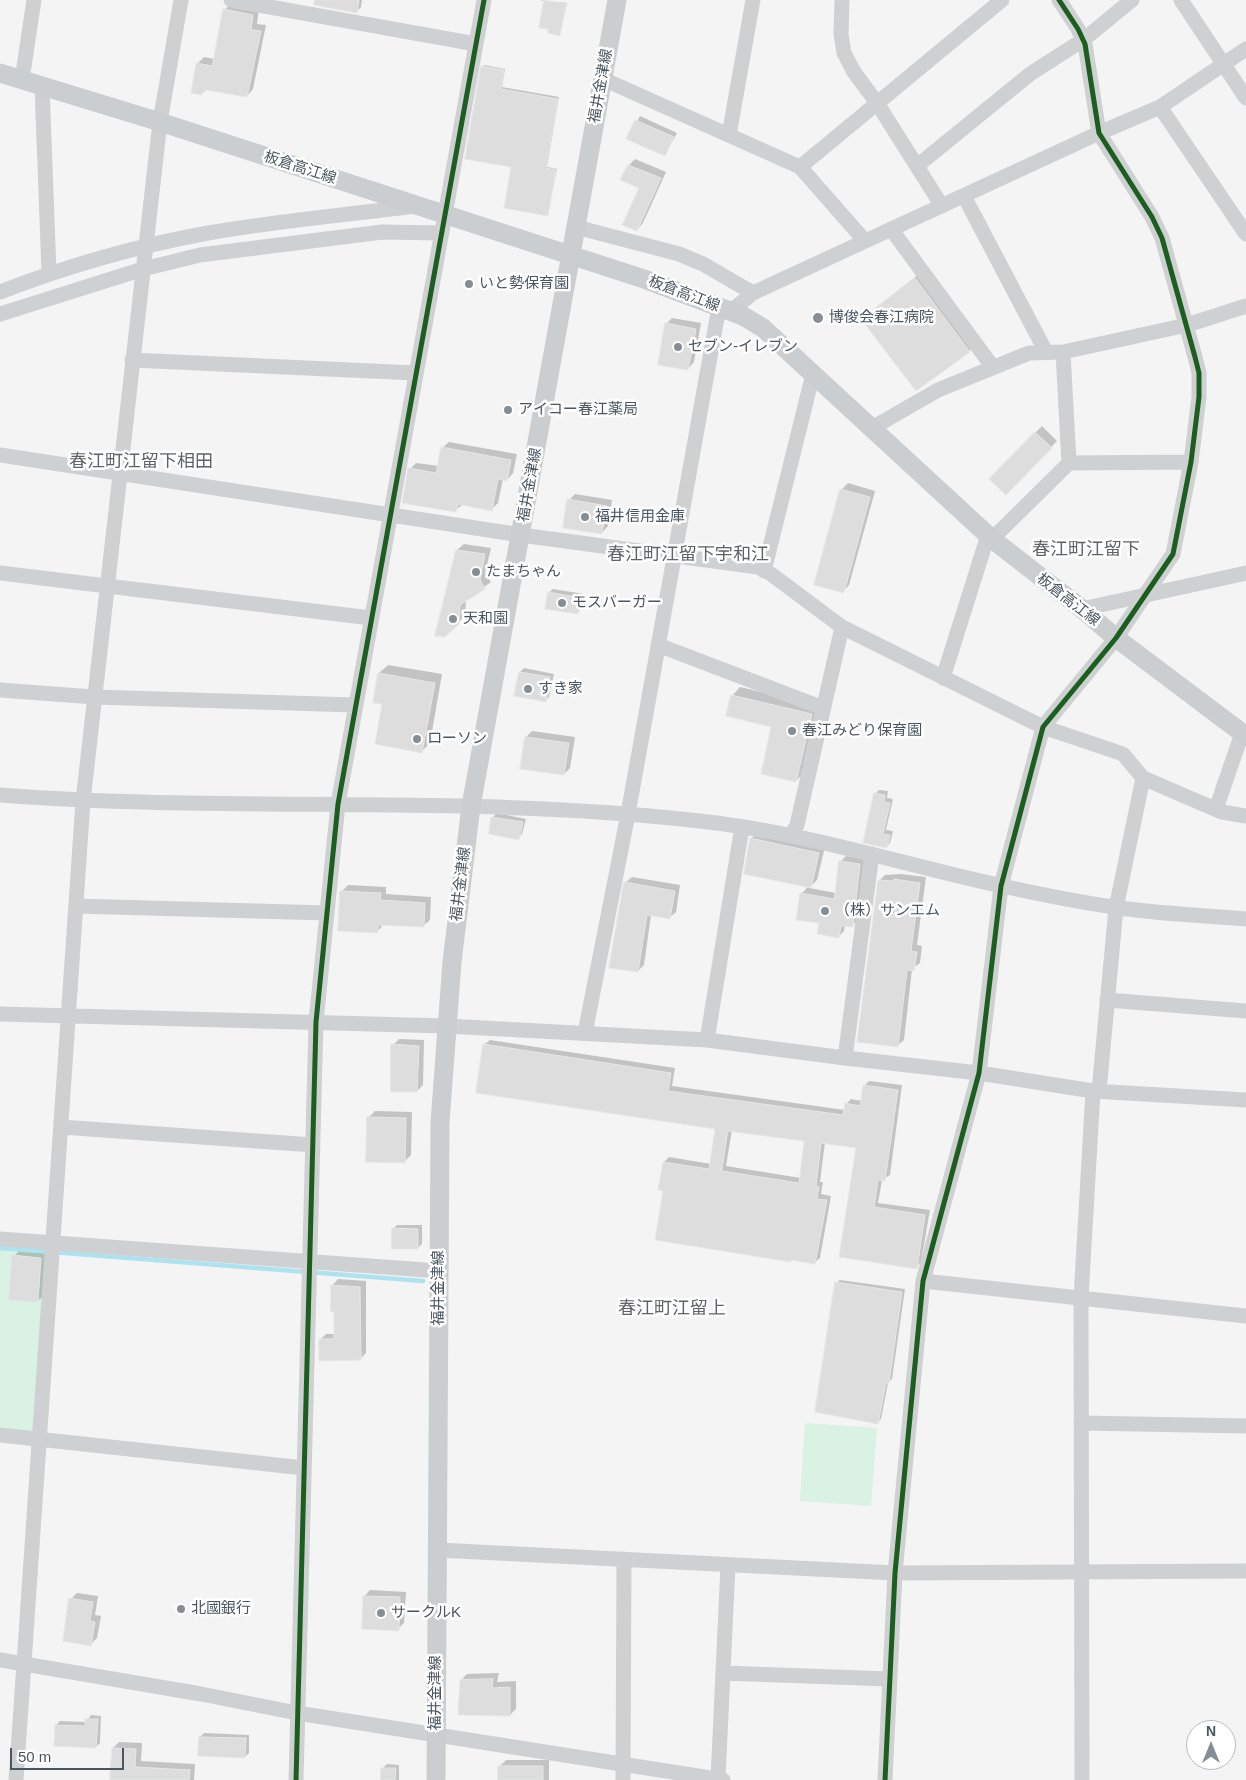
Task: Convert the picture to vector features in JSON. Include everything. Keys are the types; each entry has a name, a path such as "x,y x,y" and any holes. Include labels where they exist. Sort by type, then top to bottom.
{"main road":[{"name":"福井金津線","path":"436,1780 440,1122 446,1026 458,900 471,806 617,0"},
{"name":"板倉高江線","path":"0,73 160,122 415,206 443,224 571,255 644,278 743,316 763,328 990,537 1116,638 1245,735"}],"street":[{"path":"22,80 34,0"},
{"path":"16,1780 25,1664 38,1439 84,801 94,697 160,122 182,0"},
{"path":"232,0 476,44"},
{"path":"296,1780 316,1022 338,804 389,514 484,0"},
{"path":"729,135 753,0"},
{"path":"842,0 840,34 844,52 854,72 877,103 942,206"},
{"path":"800,167 1002,0"},
{"path":"885,1780 895,1573 923,1281 979,1073 1001,886 1044,727 1116,638 1173,554 1191,462 1199,397 1199,373 1162,238 1152,217 1099,133 1083,40 1059,0"},
{"path":"917,166 1030,74 1083,40 1132,0"},
{"path":"1181,0 1246,98"},
{"path":"585,1033 628,814 674,556 725,309 753,293 865,241 1099,133 1160,108 1246,49"},
{"path":"603,79 800,167 865,241"},
{"path":"42,86 49,273"},
{"path":"1160,108 1246,234"},
{"path":"964,196 1046,352"},
{"path":"0,292 49,273 145,247 209,233 415,206"},
{"path":"0,314 143,270 200,255 443,224"},
{"path":"576,227 679,254 703,264 753,293"},
{"path":"891,229 992,366"},
{"path":"872,428 938,390 992,366 1029,353 1063,352 1186,325 1246,306"},
{"path":"1063,352 1069,463"},
{"path":"132,360 415,374"},
{"path":"764,570 813,374"},
{"path":"0,454 521,535 758,567 842,627 1044,727 1123,754 1143,778 1216,809 1246,816"},
{"path":"943,678 990,537 1069,463 1191,462"},
{"path":"0,573 371,618"},
{"path":"1082,609 1246,573"},
{"path":"791,834 797,825 842,627"},
{"path":"658,645 823,708"},
{"path":"0,690 94,697 355,705"},
{"path":"1216,809 1239,742 1245,735"},
{"path":"1082,1780 1080,1572 1081,1298 1096,1091 1116,908 1143,778"},
{"path":"0,795 84,801 471,806 628,814 791,834 1001,886 1116,908 1246,918"},
{"path":"707,1040 742,827"},
{"path":"845,1058 872,854"},
{"path":"76,906 327,913"},
{"path":"1107,1000 1246,1011"},
{"path":"0,1014 446,1026 707,1040 979,1073 1096,1091 1246,1100"},
{"path":"61,1127 313,1145"},
{"path":"0,1239 439,1271"},
{"path":"923,1281 1246,1316"},
{"path":"1081,1423 1246,1426"},
{"path":"0,1435 304,1468"},
{"path":"438,1550 895,1573 1246,1571"},
{"path":"624,1560 624,1780"},
{"path":"0,1660 436,1736 721,1780 728,1565"},
{"path":"723,1673 890,1679"}],"green space":[{"path":"0,1239 52,1243 38,1439 0,1435"},
{"path":"805,1423 877,1428 871,1506 800,1501"}],"building":[{"path":"315,0 359,0 357,13 314,5"},
{"path":"544,0 566,4 560,36 548,33 548,29 539,28"},
{"path":"223,9 253,15 251,30 261,31 247,97 206,90 201,95 191,93 196,63 212,66"},
{"path":"481,66 504,70 501,89 558,99 546,168 556,170 548,216 504,208 511,167 465,159"},
{"path":"635,120 674,137 665,156 626,139"},
{"path":"628,165 661,178 637,231 622,225 639,188 620,180"},
{"path":"915,278 970,352 916,391 861,319"},
{"path":"665,323 696,329 688,370 658,365"},
{"path":"1035,432 1052,448 1006,495 989,479"},
{"path":"441,447 511,460 507,481 498,479 492,511 458,504 456,512 402,503 408,468 436,473"},
{"path":"840,489 870,497 844,593 814,585"},
{"name":"福井信用金庫","path":"567,499 607,506 602,534 563,528"},
{"path":"456,550 485,554 480,580 485,589 460,605 459,624 445,637 435,636"},
{"path":"548,592 581,598 578,614 545,609"},
{"path":"519,672 550,677 546,702 514,696"},
{"path":"378,673 435,683 422,753 375,744 382,704 373,703"},
{"path":"731,695 812,714 796,782 761,774 771,727 726,716"},
{"path":"525,737 569,743 564,775 520,769"},
{"path":"874,793 885,795 884,802 890,803 883,834 890,835 887,848 863,843"},
{"path":"491,817 523,822 519,840 489,834"},
{"path":"750,838 819,853 811,888 744,874"},
{"name":"（株）サンエム","path":"839,861 860,864 853,927 841,926 839,938 817,934 819,923 796,920 800,893 834,899"},
{"path":"894,879 920,883 911,951 917,952 914,971 907,970 898,1047 857,1042 878,880 894,881"},
{"path":"624,882 675,891 670,919 647,915 638,972 609,968"},
{"path":"340,891 381,893 380,900 425,903 424,927 378,925 378,933 338,931"},
{"path":"391,1044 419,1046 417,1092 391,1092"},
{"path":"483,1044 671,1073 668,1091 843,1115 845,1103 860,1106 863,1085 898,1090 885,1181 878,1180 874,1207 925,1215 917,1269 839,1257 856,1148 821,1143 816,1186 819,1187 817,1199 827,1200 815,1264 791,1260 791,1262 655,1240 663,1191 658,1190 663,1162 709,1169 715,1129 476,1093","holes":["728,1131 804,1141 799,1183 722,1171"]},
{"path":"367,1117 406,1118 405,1163 366,1162"},
{"path":"392,1228 418,1229 418,1249 392,1249"},
{"path":"12,1255 41,1258 38,1302 9,1300"},
{"path":"835,1282 902,1292 889,1383 886,1383 878,1424 815,1412"},
{"path":"331,1285 360,1287 361,1360 319,1361 319,1339 334,1339"},
{"name":"サークルK","path":"363,1596 400,1597 399,1631 362,1629"},
{"path":"69,1598 93,1602 90,1621 95,1622 91,1646 63,1641"},
{"path":"493,1679 492,1688 510,1687 510,1716 458,1715 460,1680"},
{"path":"85,1719 98,1719 96,1748 54,1746 55,1725 85,1726"},
{"path":"199,1737 246,1738 245,1758 198,1756"},
{"path":"112,1748 136,1749 135,1767 190,1770 189,1780 110,1780"},
{"path":"498,1766 543,1766 543,1780 498,1780"},
{"path":"381,1768 396,1768 395,1780 381,1780"}],"waterway":[{"path":"0,1248 423,1281"}],"cycle path":[{"path":"296,1780 316,1022 338,804 484,0"},
{"path":"885,1780 895,1573 923,1281 979,1073 1001,886 1043,727 1116,638 1173,554 1191,462 1199,397 1199,373 1162,238 1152,217 1099,133 1085,44 1078,29 1059,0"}],"place":[{"name":"いと勢保育園","path":"469,284"},
{"name":"博俊会春江病院","path":"818,318"},
{"name":"セブン-イレブン","path":"678,347"},
{"name":"アイコー春江薬局","path":"508,410"},
{"name":"福井信用金庫","path":"585,517"},
{"name":"たまちゃん","path":"476,572"},
{"name":"モスバーガー","path":"562,603"},
{"name":"天和園","path":"453,619"},
{"name":"すき家","path":"528,689"},
{"name":"春江みどり保育園","path":"792,731"},
{"name":"ローソン","path":"417,739"},
{"name":"（株）サンエム","path":"825,911"},
{"name":"北國銀行","path":"181,1609"},
{"name":"サークルK","path":"381,1613"}],"district":[{"name":"春江町江留下相田","path":"141,462"},
{"name":"春江町江留下","path":"1086,550"},
{"name":"春江町江留下宇和江","path":"688,555"},
{"name":"春江町江留上","path":"672,1309"}]}
